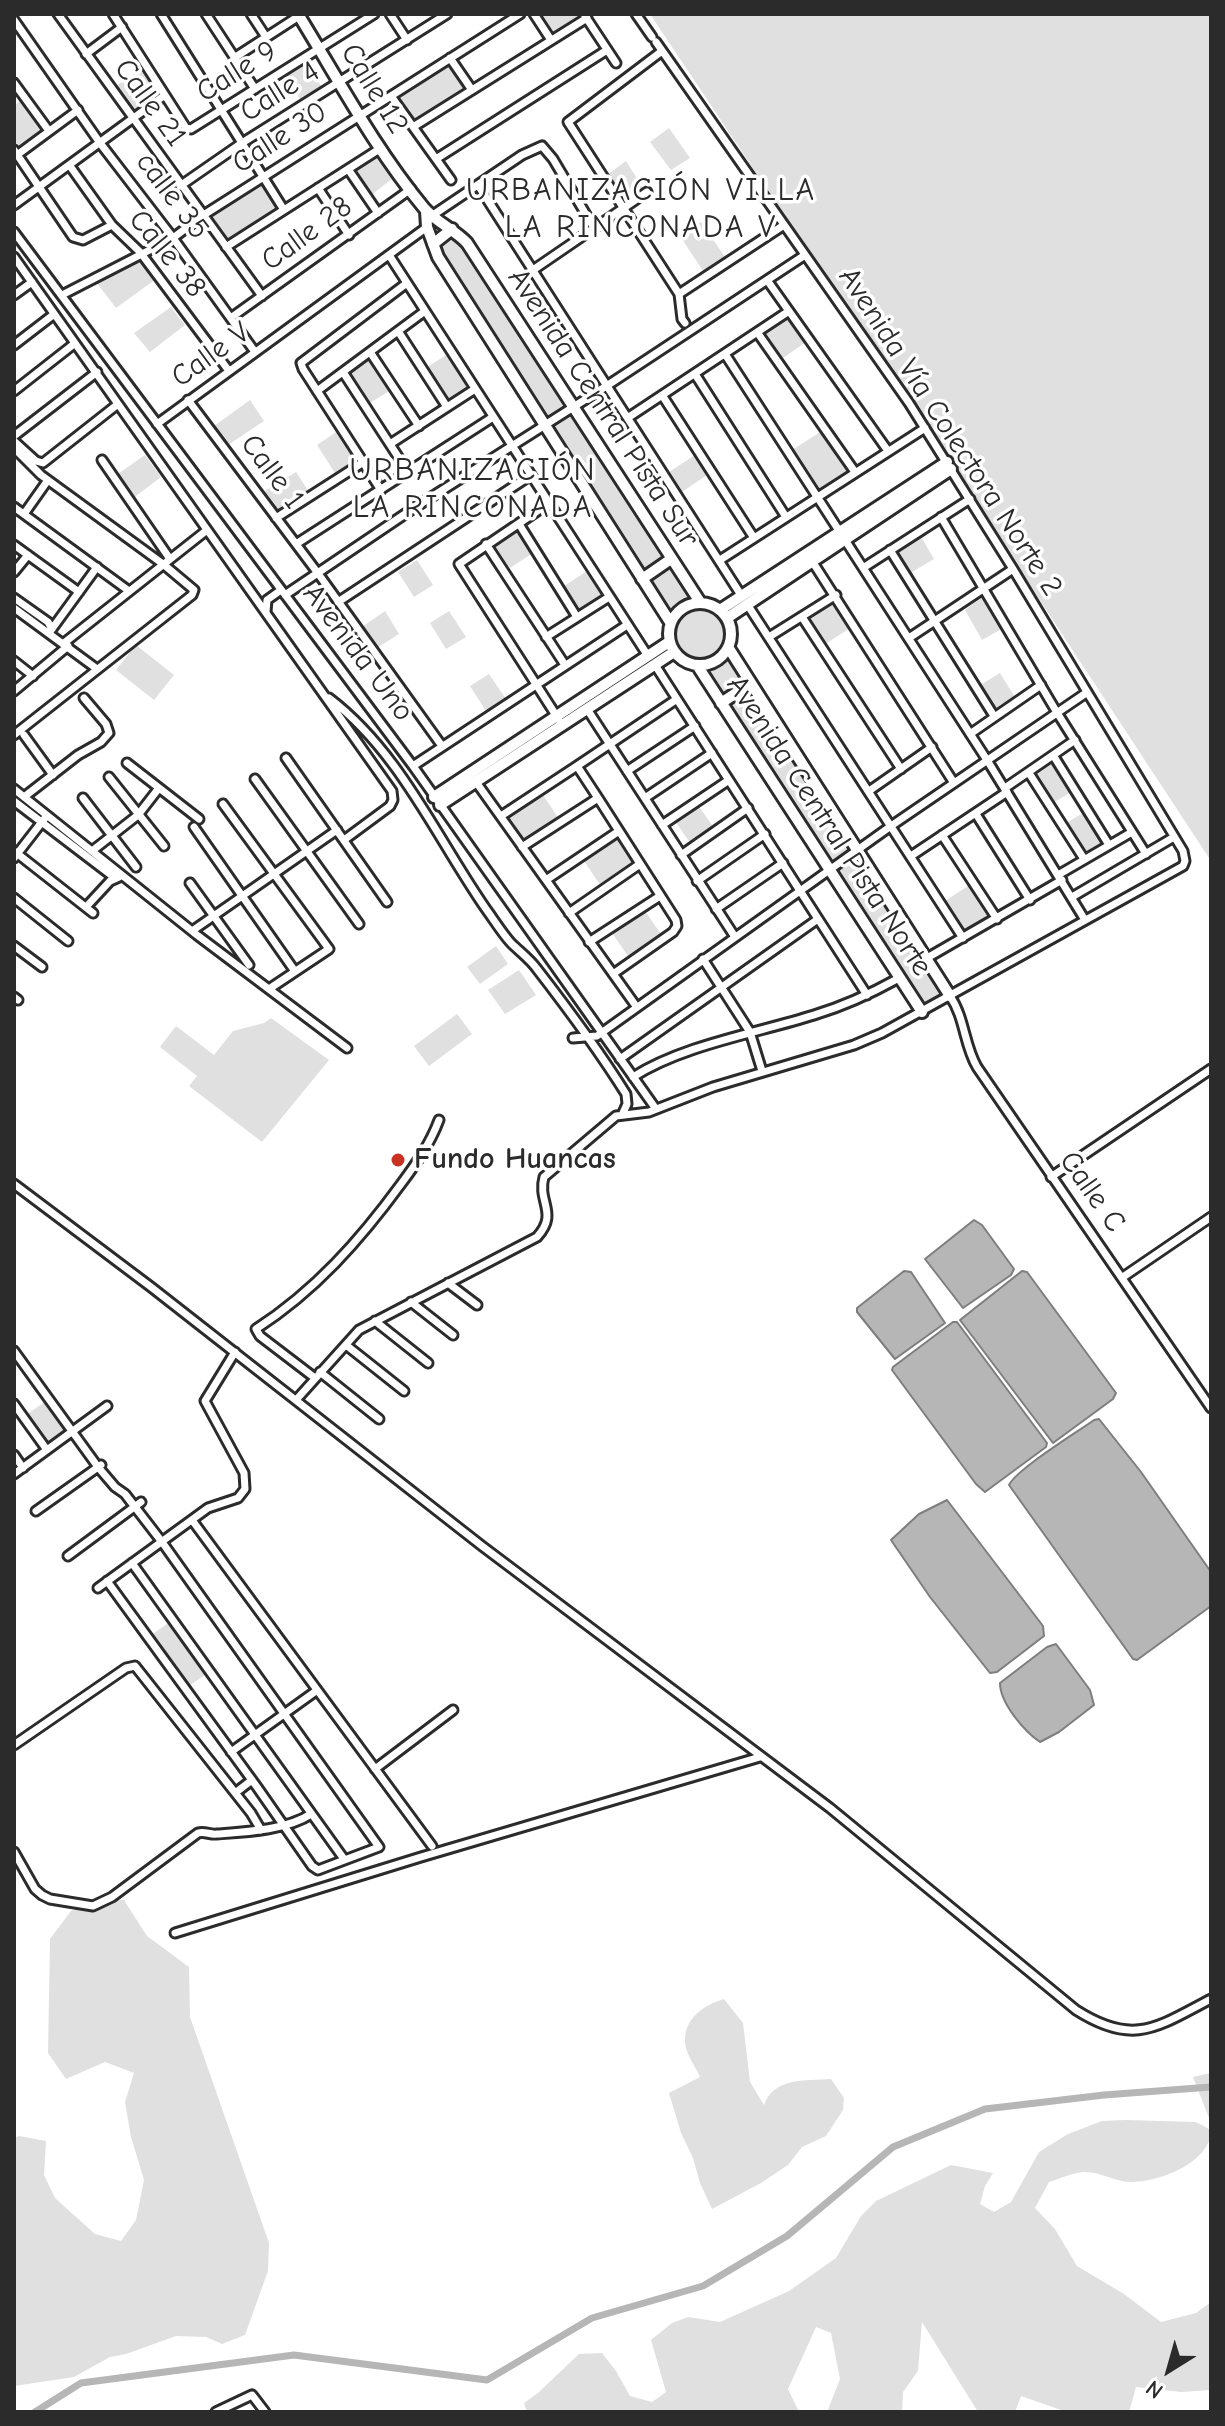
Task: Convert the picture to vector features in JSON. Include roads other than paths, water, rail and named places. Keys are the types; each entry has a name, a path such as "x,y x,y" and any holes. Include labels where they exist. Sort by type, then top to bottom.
{"street":[{"name":"Calle 21","path":"58,14 262,296"},
{"name":"Calle 9","path":"113,14 186,128 191,129 374,14"},
{"path":"161,14 284,210"},
{"path":"206,14 255,89"},
{"path":"251,14 266,37"},
{"path":"390,14 407,40"},
{"name":"Calle 30","path":"62,295 140,252 173,238 202,216 520,14"},
{"path":"534,14 551,40"},
{"name":"Avenida Vía Colectora Norte 2","path":"636,14 925,428 1183,851 1183,866 1085,920"},
{"path":"234,58 298,15"},
{"name":"Calle 12","path":"298,15 381,148 430,213"},
{"name":"Calle 4","path":"180,186 242,143 407,40 434,18 445,15"},
{"path":"413,127 585,16 616,63"},
{"name":"calle 35","path":"14,20 100,143 232,317"},
{"path":"86,54 122,27"},
{"path":"436,159 607,50"},
{"path":"662,51 568,122 679,294 685,323"},
{"path":"450,58 472,90"},
{"path":"14,83 49,131"},
{"path":"14,205 165,95"},
{"path":"391,96 451,180"},
{"path":"78,110 16,152 38,188 77,240 112,225"},
{"path":"594,228 542,146 522,155 430,213 427,227 438,257 670,622 672,647 683,660 697,665 712,663 728,647 731,633 723,614 700,602 682,607 670,622"},
{"path":"226,247 381,148"},
{"name":"Calle 38","path":"70,166 112,225 140,252 229,371"},
{"path":"348,169 378,213"},
{"path":"478,185 963,938"},
{"path":"318,188 349,235"},
{"name":"Calle 28","path":"232,317 411,189"},
{"path":"533,270 647,192"},
{"name":"Avenida Central Pista Sur","path":"430,213 467,243 700,602"},
{"path":"679,294 784,225"},
{"name":"Calle V","path":"157,424 427,227"},
{"path":"433,244 452,229"},
{"name":"Avenida Uno","path":"14,232 413,766 656,1109"},
{"path":"389,255 867,995"},
{"path":"252,594 267,600 317,572 805,255"},
{"name":"Avenida Uno","path":"14,257 390,789 393,797 390,806 344,840"},
{"path":"767,280 888,451"},
{"path":"14,295 32,282"},
{"path":"381,490 303,369 303,360 407,283"},
{"path":"317,391 425,311"},
{"path":"629,417 789,311"},
{"path":"14,345 53,315"},
{"path":"232,317 255,352"},
{"path":"398,331 447,407"},
{"path":"757,332 855,472"},
{"path":"14,391 74,344"},
{"path":"370,352 419,426"},
{"path":"296,1400 359,1330 537,1237 549,1217 543,1190 544,1177 600,1127 623,1113 656,1109 762,1071 854,1045 922,1012 1085,920 987,760 725,354"},
{"path":"14,735 192,595 194,590 167,562 48,480 27,458 14,438 97,372"},
{"path":"343,372 408,472"},
{"path":"695,374 786,517"},
{"path":"390,444 475,389"},
{"path":"662,395 754,538"},
{"name":"Calle 1","path":"188,400 442,746"},
{"path":"14,449 39,463 46,462 118,404"},
{"path":"296,544 493,417"},
{"path":"720,560 925,428"},
{"path":"102,460 167,562"},
{"path":"276,518 362,463"},
{"path":"723,614 949,466"},
{"path":"338,602 531,475"},
{"path":"24,514 48,480"},
{"path":"863,568 970,499"},
{"path":"549,503 461,561 459,566 559,721"},
{"path":"14,507 129,591"},
{"path":"941,517 1056,711 1146,854"},
{"path":"519,524 577,617"},
{"path":"14,691 129,591 207,530"},
{"path":"744,599 812,561 841,536"},
{"path":"486,544 565,665"},
{"path":"14,545 79,592"},
{"path":"890,550 994,716"},
{"path":"14,572 28,555"},
{"path":"642,579 671,559"},
{"path":"812,561 954,783"},
{"path":"51,631 97,567"},
{"path":"909,638 1013,569"},
{"path":"769,637 836,595"},
{"path":"546,637 609,597"},
{"path":"14,598 48,622 51,631"},
{"path":"267,600 267,615"},
{"path":"14,608 51,631 97,669"},
{"path":"802,617 901,769"},
{"path":"413,766 627,625"},
{"path":"426,814 437,801 672,647"},
{"path":"728,647 950,996"},
{"path":"437,801 476,782 559,721 587,709 651,660"},
{"path":"14,661 33,676"},
{"name":"Avenida Central Pista Norte","path":"697,665 922,1012"},
{"path":"721,703 750,684"},
{"path":"970,734 1041,685"},
{"path":"321,692 347,712 411,789 508,940 537,968 642,1113"},
{"path":"573,1038 597,1036 891,826 1086,693"},
{"path":"24,797 109,733 106,724 84,698"},
{"path":"501,816 677,699"},
{"path":"587,709 735,937"},
{"path":"627,771 695,726"},
{"path":"24,735 53,775"},
{"path":"911,856 976,814 1075,740"},
{"path":"869,791 932,747"},
{"path":"645,798 712,753"},
{"path":"1053,755 1109,845"},
{"path":"286,758 387,902"},
{"path":"127,763 196,823 294,970"},
{"path":"577,766 676,920 677,926 613,974"},
{"path":"1029,773 1084,859"},
{"path":"109,777 164,846"},
{"path":"255,779 359,924"},
{"path":"662,825 729,780"},
{"path":"476,782 636,1006"},
{"path":"92,851 138,815 159,788"},
{"path":"14,789 44,819 347,1048"},
{"path":"83,798 136,867"},
{"path":"522,847 598,798"},
{"path":"14,801 92,851 119,877"},
{"path":"223,804 329,949 269,989"},
{"path":"681,855 748,808"},
{"path":"976,814 1030,900"},
{"path":"44,819 15,854 89,910 119,877"},
{"path":"192,931 337,830"},
{"path":"546,880 619,831"},
{"path":"927,958 1030,900 1084,859 1132,832"},
{"path":"697,881 765,834"},
{"path":"942,835 997,919"},
{"path":"1072,897 1174,837"},
{"path":"716,909 783,863"},
{"path":"569,913 640,864"},
{"path":"190,883 249,965"},
{"path":"589,942 660,896"},
{"path":"14,898 68,941"},
{"path":"620,1059 818,919"},
{"path":"14,946 42,967"},
{"path":"703,959 750,1032 762,1071"},
{"path":"633,1077 666,1061 750,1032 812,1016 867,995 899,978"},
{"name":"Calle C","path":"950,996 958,1008 971,1057 1211,1408"},
{"path":"1051,1177 1211,1069"},
{"path":"623,1113 627,1104 626,1094"},
{"path":"379,1419 260,1336 256,1329 307,1292 367,1229 416,1165 439,1120"},
{"path":"14,1184 482,1546 830,1808 1086,2016 1118,2028 1142,2030 1159,2026 1211,1999"},
{"path":"1123,1277 1211,1217"},
{"path":"448,1283 477,1305"},
{"path":"411,1302 453,1335"},
{"path":"375,1321 428,1363"},
{"path":"346,1345 404,1391"},
{"path":"14,1351 72,1431 138,1504 379,1847 318,1870 314,1868 107,1581"},
{"path":"98,1588 208,1508 238,1498 245,1489 244,1473 205,1401 235,1352"},
{"path":"14,1404 47,1450"},
{"path":"14,1474 107,1406"},
{"path":"14,1455 23,1468"},
{"path":"36,1511 100,1465"},
{"path":"68,1556 138,1504"},
{"path":"192,1520 432,1846"},
{"path":"132,1563 344,1859"},
{"path":"14,1745 126,1668 135,1666 251,1813 261,1830"},
{"path":"231,1752 316,1691"},
{"path":"375,1769 453,1710"},
{"path":"175,1933 760,1757"},
{"path":"239,1790 252,1780"},
{"path":"14,1852 35,1889 42,1895 93,1906 112,1897 198,1833 214,1835 261,1830 304,1819 311,1814"},
{"path":"221,2412 252,2395 265,2412"}],"waterway":[{"path":"35,2412 81,2383 294,2355 487,2380 592,2318 703,2286 787,2236 893,2147 985,2109 1104,2095 1211,2087"}],"place":[{"name":"Fundo Huancas","path":"398,1160"}],"district":[{"name":"URBANIZACIÓN VILLA LA RINCONADA V","path":"641,210"},
{"name":"URBANIZACIÓN LA RINCONADA","path":"473,490"}]}
